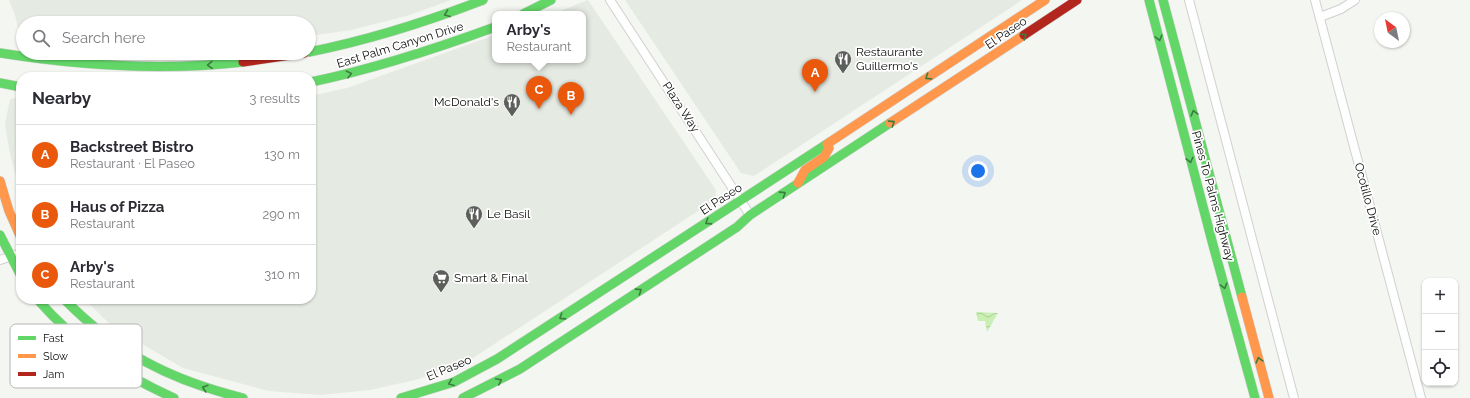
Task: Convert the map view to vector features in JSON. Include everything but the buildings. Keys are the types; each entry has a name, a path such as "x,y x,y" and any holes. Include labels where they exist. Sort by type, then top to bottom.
{"street":[{"name":"East Palm Canyon Drive","path":"316,51 341,46 400,30 483,0"},
{"path":"529,11 551,0"},
{"name":"Plaza Way","path":"610,0 750,215"},
{"name":"El Paseo","path":"401,398 454,382 496,359 827,144 1045,0"},
{"path":"1037,27 1058,5 1065,0"},
{"name":"El Paseo","path":"464,398 520,369 737,227 750,215 798,185 1078,0"},
{"name":"Pines To Palms Highway","path":"1149,0 1213,245 1255,398"},
{"name":"Pines To Palms Highway","path":"1163,0 1269,398"},
{"path":"1189,0 1294,398"},
{"name":"Ocotillo Drive","path":"1315,0 1421,398"},
{"path":"1320,17 1341,9 1355,0"},
{"name":"East Palm Canyon Drive","path":"316,81 349,75 406,58 492,28"},
{"path":"939,92 938,85 940,79 978,48 986,39 997,43 1012,44"},
{"path":"0,53 16,55"},
{"path":"50,60 85,65 153,67 221,65 258,60"},
{"path":"0,83 16,86"},
{"path":"798,185 800,177 806,168 827,154 829,148 827,144"},
{"path":"0,181 9,211 16,227"},
{"path":"0,235 16,267"},
{"path":"0,260 16,256"},
{"path":"42,304 60,324"},
{"path":"69,304 89,324"},
{"path":"142,360 169,374 201,387 243,398"},
{"path":"142,384 174,398"}],"shaded area":[{"path":"9,0 451,0 410,15 351,30 316,35 316,16 16,16 16,20"},
{"path":"588,0 716,190 715,200 473,358 419,379 370,390 320,395 269,391 183,368 142,344 142,324 110,324 89,304 316,304 316,95 347,88 492,36 492,63 586,63 586,11 560,11"},
{"path":"625,0 1022,0 754,176 741,173"},
{"path":"16,98 16,176 10,154 5,124 10,99"}],"water":[{"path":"976,312 998,313 987,332 985,321 978,321"}],"traffic: fast":[{"path":"316,50 397,30 483,0"},
{"path":"529,11 551,0"},
{"path":"1149,0 1213,245 1255,398"},
{"path":"1163,0 1242,297"},
{"path":"316,81 404,58 492,28"},
{"path":"0,53 16,55"},
{"path":"53,60 91,64 152,67 213,65 243,62"},
{"path":"0,83 16,86"},
{"path":"463,398 520,369 737,227 750,215 890,123"},
{"path":"401,398 454,382 497,359 830,142"},
{"path":"0,235 16,266"},
{"path":"42,304 62,324"},
{"path":"69,304 91,324"},
{"path":"142,360 192,383 243,398"},
{"path":"142,382 174,398"}],"traffic: slow":[{"path":"830,142 1045,0"},
{"path":"890,123 1024,35"},
{"path":"798,183 805,170 824,157 829,148 827,144"},
{"path":"0,181 9,211 16,227"},
{"path":"1242,297 1269,398"}],"traffic: jam":[{"path":"1024,35 1077,0"},
{"path":"243,62 257,60"}],"place":[{"name":"Restaurante Guillermo's","path":"843,74"},
{"name":"Backstreet Bistro","path":"815,92"},
{"name":"Arby's","path":"539,109"},
{"name":"Haus of Pizza","path":"571,115"},
{"name":"McDonald's","path":"512,117"},
{"name":"Le Basil","path":"474,229"},
{"name":"Smart & Final","path":"441,293"}]}
